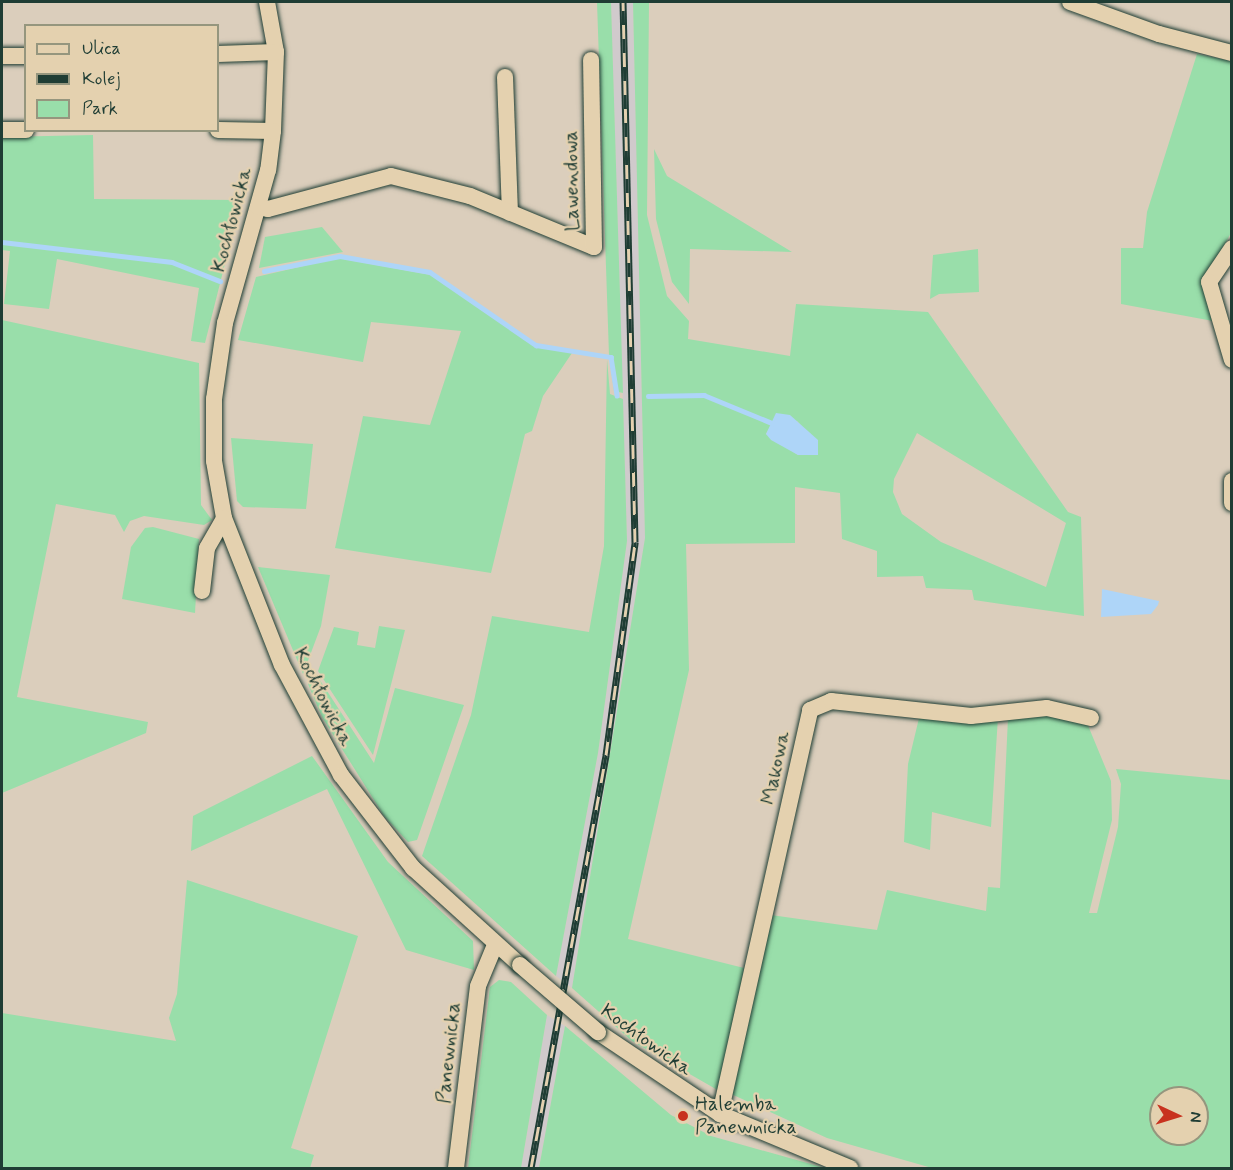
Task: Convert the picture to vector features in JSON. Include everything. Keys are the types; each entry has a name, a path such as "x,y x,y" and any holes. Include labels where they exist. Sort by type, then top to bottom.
{"street":[{"name":"Kochłowicka","path":"267,2 276,52 273,131 258,207 216,373 213,446 224,518 278,656 341,776 413,868 495,945 598,1032 720,1114 850,1168"},
{"path":"1070,2 1232,52"},
{"path":"219,54 276,52"},
{"path":"2,56 24,56"},
{"name":"Lawendowa","path":"258,207 268,209 392,176 510,213 594,247 591,60"},
{"path":"505,77 510,213"},
{"path":"2,130 24,130"},
{"path":"219,130 273,131"},
{"path":"1230,255 1209,282 1232,360"},
{"path":"1232,481 1232,503"},
{"path":"202,591 207,548 224,518"},
{"name":"Makowa","path":"720,1114 810,710 831,701 971,716 1047,708 1091,718"},
{"name":"Panewnicka","path":"456,1168 478,986 495,945"}],"shaded area":[{"path":"611,2 633,2 645,538 572,988 556,976 598,753 627,541"},
{"path":"547,1015 565,1026 539,1168 521,1168"}],"green space":[{"path":"597,2 611,2 623,393 614,391 609,355"},
{"path":"633,2 649,2 647,215 667,296 689,321 688,339 790,356 796,304 928,312 1068,512 1081,517 1084,616 974,600 972,590 926,588 923,576 877,577 877,551 842,539 840,493 795,487 795,543 686,544 689,670 628,939 744,968 721,1092 632,1041 572,988 645,538","holes":["797,421 806,431 798,455 766,434 772,423","917,433 1066,523 1046,587 941,542 902,514 893,492 894,479"]},
{"path":"1197,54 1231,61 1231,233 1203,283 1213,321 1121,304 1121,248 1143,248 1147,212"},
{"path":"93,135 94,199 241,200 205,343 191,341 199,288 57,259 49,309 4,304 10,251 2,250 2,137"},
{"path":"654,149 667,176 792,252 690,249 689,304 672,282 656,219"},
{"path":"322,227 343,252 259,268 265,237"},
{"path":"978,249 979,292 939,294 930,299 933,255"},
{"path":"338,258 431,275 535,347 572,353 543,396 532,431 525,434 491,573 335,548 363,416 430,425 461,331 371,322 363,362 238,340 256,277"},
{"path":"2,320 199,363 201,505 212,520 204,525 144,516 130,521 124,532 115,515 56,504 17,697 148,722 146,733 2,793"},
{"path":"607,359 610,394 623,399 627,541 598,753 556,976 422,856 471,715 492,616 589,632 604,546"},
{"path":"231,438 313,444 306,509 243,507 237,501"},
{"path":"153,527 199,539 195,613 122,599 131,547 145,528"},
{"path":"258,567 330,575 321,626 303,674"},
{"path":"379,626 405,630 373,755 318,671 334,627 359,632 357,645 375,648"},
{"path":"314,671 374,763 395,688 464,705 417,840 408,842 384,816 322,717 308,684"},
{"path":"1044,713 1087,723 1111,781 1112,820 1089,913 1097,913 1118,827 1121,784 1116,769 1231,780 1231,1168 932,1168 827,1138 729,1093 771,915 877,930 887,890 986,911 988,887 1000,888 1008,718"},
{"path":"920,714 998,717 991,827 932,812 930,850 904,842 908,764"},
{"path":"312,756 388,862 473,941 474,970 406,950 327,789 191,851 193,816"},
{"path":"187,880 358,936 291,1148 314,1155 310,1168 2,1168 2,1013 176,1041 169,1018 177,994"},
{"path":"499,980 511,982 547,1015 521,1168 468,1168 490,987"},
{"path":"565,1026 671,1115 711,1136 825,1168 539,1168"}],"water":[{"path":"776,413 790,415 818,440 818,455 798,455 771,440 766,434"},
{"path":"1102,589 1159,601 1151,614 1101,617"}],"waterway":[{"path":"2,242 172,262 220,281"},
{"path":"264,271 340,256 430,272 536,345 611,357 617,396"},
{"path":"648,396 704,395 772,423"}],"railway":[{"path":"531,1168 606,755 635,542 623,2"}],"place":[{"name":"Halemba Panewnicka","path":"683,1116"}]}
